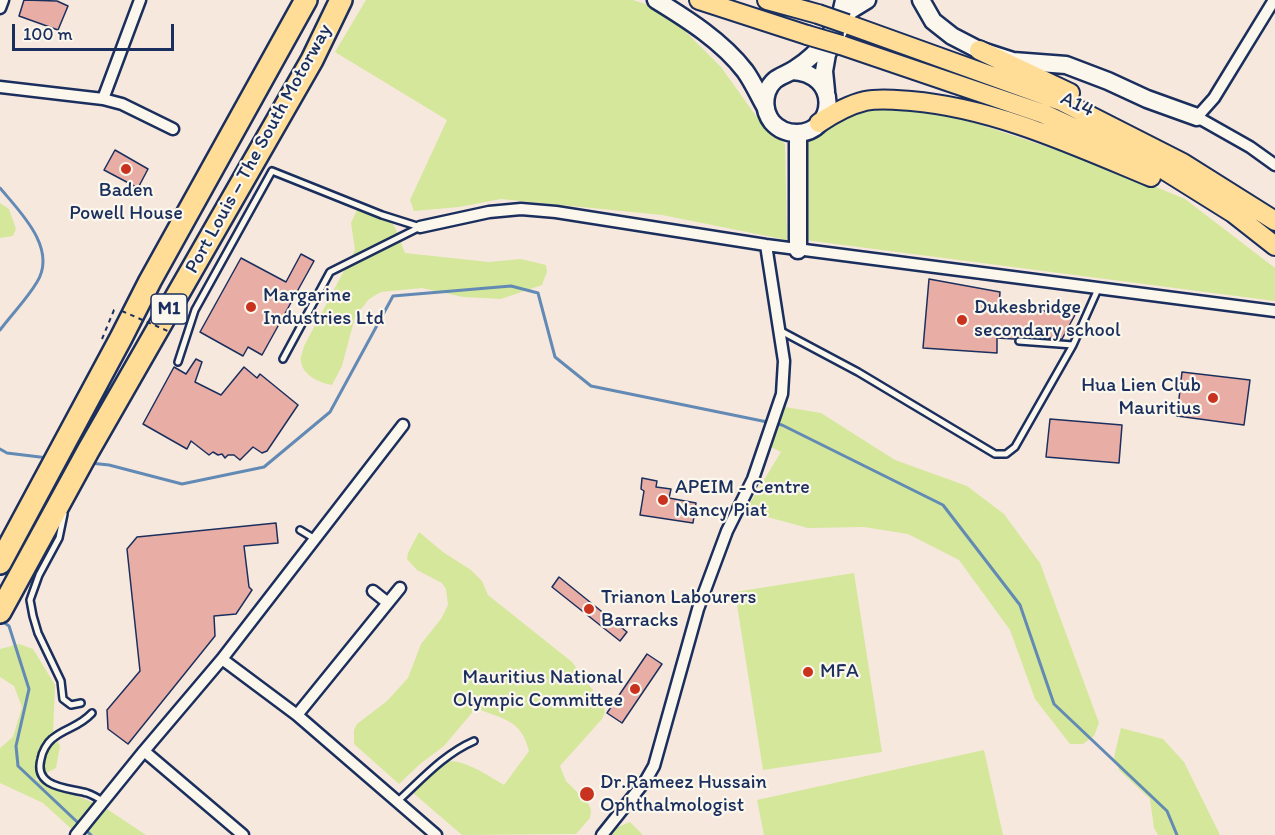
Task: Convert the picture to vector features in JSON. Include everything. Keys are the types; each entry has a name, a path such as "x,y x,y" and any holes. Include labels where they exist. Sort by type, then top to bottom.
{"highway":[{"path":"257,85 265,60 289,12 292,0"},
{"name":"Port Louis – The South Motorway","path":"0,563 150,281 306,0"},
{"name":"Port Louis – The South Motorway","path":"1,610 88,451 312,60 341,0"},
{"path":"312,60 352,0"}],"main road":[{"name":"A14","path":"699,0 841,45 1044,114 1161,168 1233,213 1275,246"},
{"name":"A14","path":"766,0 847,24 1061,101 1183,163 1275,221"},
{"path":"979,50 1140,127 1183,163"},
{"path":"819,123 839,110 867,101 888,99 927,102 975,111 1052,137 1209,198"}],"street":[{"path":"0,8 3,0"},
{"path":"103,99 140,0"},
{"path":"656,0 707,34 734,59 745,71 766,108"},
{"path":"844,0 832,32 816,53 792,71 782,74 768,89 765,98 769,118 784,131 798,133 814,128 826,112 828,101 824,71 827,54 849,11 867,0"},
{"path":"921,0 933,21 952,36 979,50 1013,61 1066,65 1108,81 1147,99 1202,119 1250,147 1275,165"},
{"path":"1202,119 1274,0"},
{"path":"1202,119 1275,10"},
{"path":"792,71 812,75 826,91"},
{"path":"0,87 103,99 122,104 173,129"},
{"path":"798,133 798,250"},
{"path":"420,227 489,212 521,209 556,212 798,250 1275,311"},
{"path":"602,835 646,780 654,766 698,609 727,531 753,479 782,394 784,361 766,245"},
{"path":"76,835 222,659 403,425"},
{"path":"297,715 400,588"},
{"path":"373,591 388,603"},
{"path":"222,659 297,715 436,835"},
{"path":"144,751 243,835"}],"lane":[{"path":"178,362 195,310 272,171 382,215 420,227"},
{"path":"283,359 330,272 420,227"},
{"path":"780,330 858,372 995,454 1006,454 1015,447 1073,345 1098,289"},
{"path":"1019,341 1073,345"},
{"path":"71,483 59,538 39,575 30,600 38,633 61,681 63,699 71,705 81,703"},
{"path":"300,530 315,539"},
{"path":"92,713 78,726 60,733 50,741 40,760 40,767 42,776 48,783 88,794 101,805"},
{"path":"397,803 445,757 474,741"}],"path":[{"path":"122,311 170,332"}],"green space":[{"path":"366,0 633,0 660,9 721,67 756,116 785,144 787,240 662,215 501,199 459,207 414,211 410,200 447,120 335,52"},
{"path":"876,109 915,111 963,119 1105,166 1185,199 1275,268 1275,301 805,240 808,142 841,119"},
{"path":"0,203 9,209 16,229 13,236 0,238"},
{"path":"357,210 378,215 390,221 405,253 489,262 521,259 546,265 547,272 542,285 501,299 463,297 422,288 381,292 369,299 355,317 342,366 332,385 322,382 308,374 302,366 301,356 304,346 355,250 351,223"},
{"path":"779,406 821,413 895,460 967,486 1004,514 1040,563 1099,723 1094,736 1083,744 1070,744 1035,699 1010,630 959,560 908,534 864,527 808,528 745,511 781,452 769,446"},
{"path":"419,532 443,552 471,570 482,581 488,595 572,662 603,704 605,712 602,719 560,766 566,781 588,803 591,810 590,818 576,834 462,835 412,792 435,769 450,761 466,764 504,785 529,751 521,732 503,718 476,708 444,746 399,784 354,744 354,730 357,724 387,701 408,678 421,644 441,619 448,605 446,589 442,583 417,570 407,559"},
{"name":"MFA","path":"854,573 882,752 763,770 735,592"},
{"path":"19,644 33,649 55,685 53,734 60,746 56,768 35,779 104,807 146,835 78,835 43,803 0,783 0,748 13,737 22,707 14,686 0,677 0,649"},
{"path":"1121,728 1163,739 1184,762 1220,835 1158,835 1154,828 1150,799 1119,770 1114,757"},
{"path":"984,750 1003,835 764,835 757,800"},
{"path":"630,822 643,835 608,835 616,828"}],"building":[{"path":"24,0 57,1 68,6 58,30 19,16"},
{"name":"Baden Powell House","path":"115,150 148,169 138,188 104,170"},
{"name":"Margarine Industries Ltd","path":"301,254 314,261 262,355 248,347 243,356 200,332 241,258 286,282"},
{"name":"Dukesbridge secondary school","path":"929,279 1000,292 999,308 1076,313 1062,339 1019,336 1014,339 997,338 997,353 923,348"},
{"path":"196,359 202,362 195,382 221,395 244,367 257,378 260,374 298,405 267,451 262,453 253,447 240,460 234,455 228,455 225,458 222,454 218,455 213,452 209,455 191,441 187,449 143,424 174,367 186,374"},
{"name":"Hua Lien Club Mauritius","path":"1182,372 1250,380 1244,425 1177,416"},
{"path":"1050,419 1122,425 1119,463 1046,457"},
{"name":"APEIM - Centre Nancy Piat","path":"642,478 657,481 656,487 671,489 669,498 696,503 693,523 640,515 644,491 641,489"},
{"path":"276,523 278,543 244,546 249,587 252,590 236,614 214,616 215,636 128,744 108,729 107,710 140,671 127,549 137,537"},
{"name":"Trianon Labourers Barracks","path":"559,577 627,632 620,641 552,587"},
{"name":"Mauritius National Olympic Committee","path":"647,654 662,664 622,723 607,713"}],"waterway":[{"path":"0,188 34,231 43,256 42,269 37,282 0,330"},
{"path":"90,463 109,465 182,484 264,467 330,412 393,296 511,286 538,293 555,357 591,386 782,425 943,505 1020,605 1054,704 1167,811 1177,835"},
{"path":"0,449 7,453 48,458"},
{"path":"0,620 9,626 29,689 16,746 18,766 91,835"}],"place":[{"name":"Baden Powell House","path":"126,169"},
{"name":"Margarine Industries Ltd","path":"251,307"},
{"name":"Dukesbridge secondary school","path":"962,320"},
{"name":"Hua Lien Club Mauritius","path":"1213,398"},
{"name":"APEIM - Centre Nancy Piat","path":"663,500"},
{"name":"Trianon Labourers Barracks","path":"589,609"},
{"name":"MFA","path":"808,672"},
{"name":"Mauritius National Olympic Committee","path":"635,689"},
{"name":"Dr.Rameez Hussain Ophthalmologist","path":"587,794"}]}
